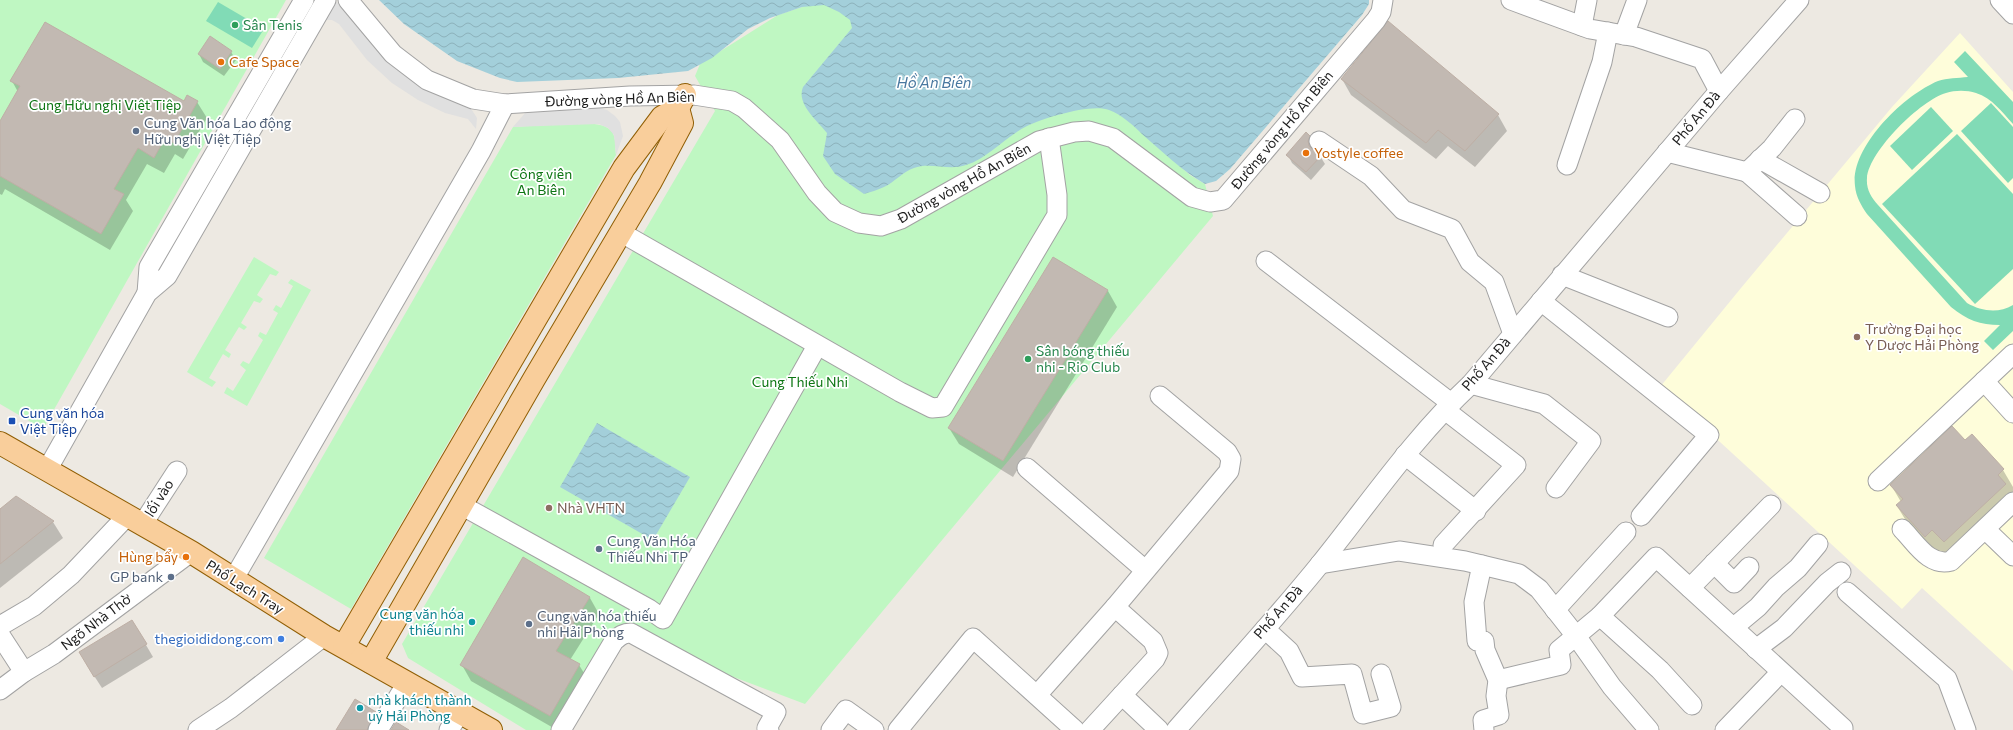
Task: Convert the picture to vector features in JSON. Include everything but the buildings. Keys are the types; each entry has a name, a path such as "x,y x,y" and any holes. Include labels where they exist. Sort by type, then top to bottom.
{"main road":[{"path":"371,662 682,123 681,102"},
{"path":"344,646 624,168 662,117 681,102"},
{"path":"510,364 534,379"},
{"name":"Phố Lạch Tray","path":"0,443 134,521 191,552 233,580 324,636 407,683 454,721 491,730"}],"street":[{"path":"147,293 149,266 304,0"},
{"path":"47,470 147,293 167,276 326,0"},
{"name":"Đường vòng Hồ An Biên","path":"348,0 393,54 427,80 473,99 505,104 630,96 681,102 732,101 744,108 780,140 817,193 836,212 859,223 880,226 901,219 1039,142 1074,132 1089,132 1114,138 1192,197 1210,202 1223,200 1376,20 1381,12 1383,0"},
{"path":"1511,0 1582,26 1616,34 1702,60 1719,91"},
{"path":"1582,26 1587,0"},
{"path":"1567,165 1602,62 1616,34 1637,0"},
{"name":"Phố An Đà","path":"1176,730 1320,564 1405,455 1448,406 1471,384 1719,91 1799,0"},
{"path":"2000,0 2013,14"},
{"path":"244,104 261,114"},
{"path":"233,580 481,151 505,104"},
{"path":"1753,166 1795,119"},
{"path":"620,232 817,346 926,405 937,409 943,407 1057,215 1057,195 1049,138"},
{"path":"1319,141 1371,176 1403,210 1452,229 1470,262 1494,282 1513,334"},
{"path":"1667,152 1753,166 1820,193"},
{"path":"1753,166 1797,216"},
{"path":"203,173 220,184"},
{"path":"1266,261 1448,406 1516,465 1476,511 1443,545"},
{"path":"1562,275 1668,317"},
{"path":"1541,301 1709,435 1641,516"},
{"path":"461,505 649,609 664,619 817,346"},
{"path":"1878,481 2013,354"},
{"path":"1984,381 2013,413"},
{"path":"1471,384 1544,404 1591,441 1556,488"},
{"path":"1037,695 1115,607 1229,471 1231,459 1227,452 1160,396"},
{"path":"1405,455 1476,511"},
{"path":"1027,468 1145,570"},
{"name":"lối vào","path":"0,626 34,606 134,521 177,471"},
{"path":"1902,529 1929,558 1936,562 1944,563 1951,561 2013,502"},
{"path":"1690,588 1771,505"},
{"path":"1985,529 2013,556"},
{"path":"1555,610 1626,532"},
{"path":"1734,627 1758,607 1776,586 1798,568 1818,544"},
{"path":"1320,564 1400,551 1482,565 1519,574 1539,589 1576,636 1617,693 1649,730"},
{"name":"Ngõ Nhà Thờ","path":"0,690 24,672 54,654 191,552"},
{"path":"1498,680 1561,665 1558,650 1600,616 1656,557 1734,627 1781,672 1828,713 1843,728 1842,730"},
{"path":"1714,563 1734,583 1749,567"},
{"path":"1482,565 1474,602 1477,641 1484,641 1485,650 1498,680 1496,696 1499,715 1483,720 1484,730"},
{"path":"1756,649 1784,628 1827,583 1841,572"},
{"path":"1847,592 1948,679 1966,730"},
{"path":"1090,730 1155,659 1158,653 1157,647 1153,641 1115,607"},
{"path":"1600,616 1660,670 1692,705"},
{"path":"1265,629 1289,652 1302,677 1352,674 1363,714 1391,707 1380,674"},
{"path":"561,730 614,641 626,633 631,633 776,712 767,728 769,730"},
{"path":"0,635 24,672"},
{"path":"198,730 231,708 324,636"},
{"path":"898,730 973,638 1075,730"},
{"path":"1725,730 1781,672"},
{"path":"378,730 407,683"},
{"path":"1122,695 1159,730"},
{"path":"831,730 846,710 874,730"}],"shaded area":[{"path":"336,1 377,51 401,73 426,89 470,107 477,118 476,129 468,119 445,113 418,100 392,83 367,60 339,24 332,20 325,20"},
{"name":"Trường Đại học Y Dược Hải Phòng","path":"1960,33 2013,92 2013,671 1922,588 1902,609 1660,387 1892,107"},
{"path":"594,106 607,110 620,122 623,136 616,155 614,135 608,128 599,124 513,127 526,112 532,110"}],"green space":[{"name":"Cung Hữu nghị Việt Tiệp","path":"0,0 286,0 43,429 0,404"},
{"name":"Cung Thiếu Nhi","path":"823,0 1020,116 1108,103 1190,175 1205,184 1213,216 805,704 622,635 561,730 526,730 408,658 402,644 715,111 695,76 700,64 778,15"},
{"name":"Sân Tenis","path":"218,2 264,29 252,48 206,21"},
{"path":"1965,51 2013,102 2013,124 1996,106 1982,95 1965,91 1953,91 1946,93 1923,105 1886,141 1870,167 1867,178 1867,186 1875,202 1967,303 1984,310 2001,310 2013,305 2013,331 1993,350 1984,341 2000,325 1974,321 1951,307 1867,214 1858,197 1855,186 1856,171 1861,155 1870,139 1895,110 1924,88 1938,81 1968,77 1954,62"},
{"path":"1991,103 2013,127 2013,178 2008,183 1961,131"},
{"path":"1931,107 1953,131 1912,170 1890,146"},
{"name":"Công viên An Biên","path":"578,123 604,126 612,131 615,141 616,155 351,609 264,558 513,127"},
{"path":"1957,134 2013,194 2013,269 1975,304 1882,204"},
{"path":"254,257 279,272 276,276 270,274 257,295 263,299 260,303 254,301 241,323 247,327 244,330 239,327 225,350 231,354 229,358 223,354 209,378 216,382 212,387 187,372"},
{"path":"291,279 311,290 247,406 224,393 227,387 233,391 246,370 240,365 243,361 249,364 263,340 258,336 260,332 266,335 278,313 273,310 276,305 281,308 293,286 288,283"}],"water":[{"name":"Hồ An Biên","path":"379,0 1369,0 1369,4 1362,15 1230,169 1216,181 1205,184 1188,173 1123,117 1109,110 1091,108 1068,112 1027,126 974,162 960,167 920,166 906,172 884,187 864,194 835,174 823,156 827,133 809,112 802,100 803,87 852,28 850,20 839,12 824,5 802,7 770,18 748,29 712,58 688,71 618,78 517,82 500,78 457,61 404,24"},
{"path":"597,423 690,477 653,540 560,487"}],"place":[{"name":"Sân Tenis","path":"235,25"},
{"name":"Cafe Space","path":"221,62"},
{"name":"Cung Văn hóa Lao động Hữu nghị Việt Tiệp","path":"136,131"},
{"name":"Yostyle coffee","path":"1306,153"},
{"name":"Trường Đại học Y Dược Hải Phòng","path":"1857,337"},
{"name":"Sân bóng thiếu nhi - Rio Club","path":"1028,359"},
{"name":"Cung văn hóa Việt Tiệp","path":"12,421"},
{"name":"Nhà VHTN","path":"549,508"},
{"name":"Cung Văn Hóa Thiếu Nhi TP","path":"599,549"},
{"name":"Hùng bẩy","path":"186,557"},
{"name":"GP bank","path":"171,577"},
{"name":"Cung văn hóa thiếu nhi","path":"472,622"},
{"name":"Cung văn hóa thiếu nhi Hải Phòng","path":"529,624"},
{"name":"thegioididong.com","path":"281,639"},
{"name":"nhà khách thành uỷ Hải Phòng","path":"360,708"}]}
